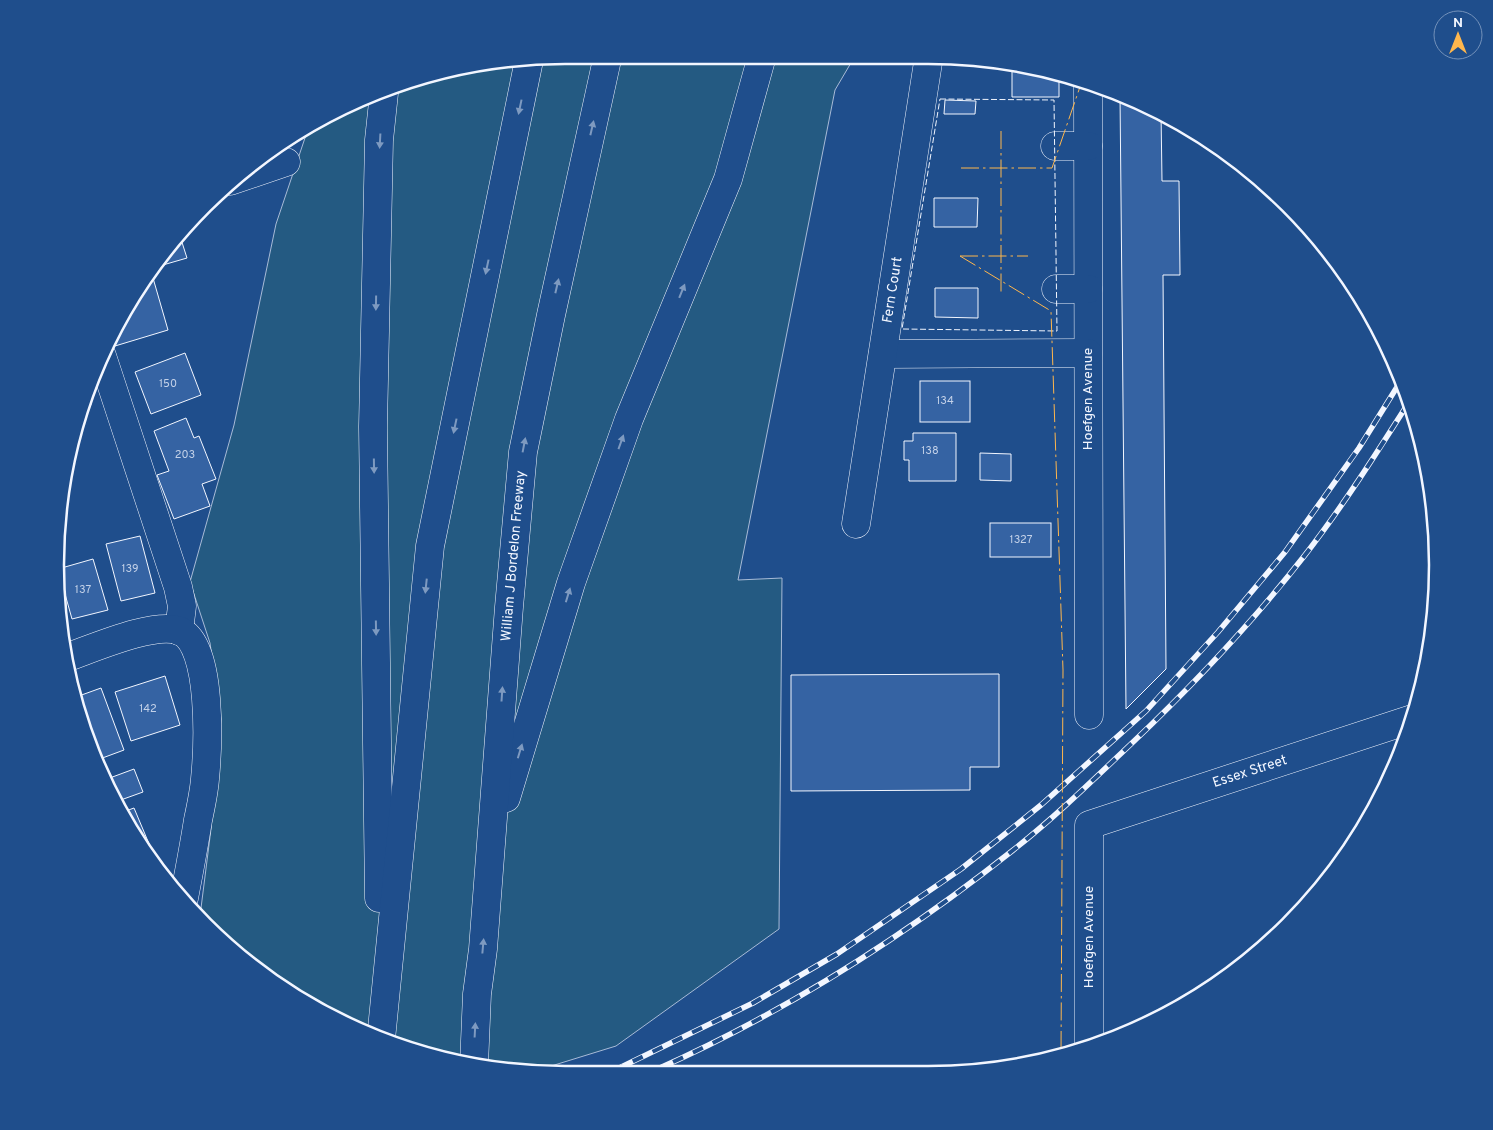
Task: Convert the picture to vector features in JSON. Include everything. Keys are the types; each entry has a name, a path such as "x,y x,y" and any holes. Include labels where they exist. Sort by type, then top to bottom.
{"main road":[{"name":"William J Bordelon Freeway","path":"474,1058 477,994 483,949 509,607 523,452 550,315 606,64"},
{"path":"491,848 574,574 630,419 728,179 760,64"},
{"name":"Fern Court","path":"856,524 883,354 907,251 928,64"},
{"path":"381,1031 430,546 529,65"},
{"name":"Hoefgen Avenue","path":"1088,90 1089,715"},
{"path":"381,1031 373,427 380,140 384,98"},
{"path":"1055,146 1088,146"},
{"path":"254,172 286,162"},
{"path":"1056,289 1088,289"},
{"path":"883,354 1088,352"},
{"path":"105,366 178,587 182,606 179,631"},
{"path":"72,656 148,630 163,628 179,631 189,636 194,644 203,675 207,709 205,780 185,892"},
{"name":"Essex Street","path":"1089,825 1404,722"},
{"name":"Hoefgen Avenue","path":"1089,825 1089,1040"}],"shaded area":[{"path":"850,64 835,90 738,580 782,578 779,929 616,1046 552,1066 500,1062 467,1057 404,1040 343,1015 287,982 235,942 201,909 211,829 221,719 210,643 190,582 234,425 276,224 306,136 343,115 373,102 435,81 467,73 532,65"}],"building":[{"path":"1012,71 1059,81 1059,97 1012,97"},
{"path":"945,100 976,101 975,114 944,114"},
{"path":"1120,102 1161,121 1162,181 1179,181 1180,275 1163,275 1166,669 1126,709"},
{"path":"934,198 978,198 977,227 934,227"},
{"path":"182,242 187,258 164,265"},
{"path":"153,279 168,330 115,346 131,314"},
{"path":"935,288 978,288 978,318 935,317"},
{"path":"185,353 201,395 151,414 135,372"},
{"path":"920,381 970,381 970,422 920,422"},
{"path":"186,418 194,438 199,436 216,479 202,484 210,506 174,519 157,475 169,471 154,431"},
{"path":"913,433 956,433 956,481 909,481 909,460 904,460 904,441 913,441"},
{"path":"980,453 1011,454 1011,481 980,480"},
{"path":"990,523 1051,523 1051,557 990,557"},
{"path":"140,536 155,593 121,601 106,544"},
{"path":"93,559 108,610 72,619 65,594 64,567"},
{"path":"999,674 999,767 970,767 970,790 791,791 791,675"},
{"path":"165,676 180,725 131,741 115,692"},
{"path":"101,688 124,750 102,758 81,695"},
{"path":"134,769 143,792 122,800 111,778"},
{"path":"134,808 150,845 131,816 128,810"}],"railway":[{"path":"623,1066 753,1003 837,954 961,869 1041,805 1146,711 1218,632 1285,552 1359,448 1397,388"},
{"path":"664,1066 748,1025 840,972 884,944 970,883 1058,812 1177,699 1264,605 1333,518 1404,409"}],"fence":[{"path":"940,99 1054,100 1057,331 902,329 940,99"}],"power":[{"path":"961,168 1052,168 1080,87"},
{"path":"1001,131 1001,292"},
{"path":"960,256 1051,311 1063,670 1061,1048"},
{"path":"960,256 1028,256"}]}
